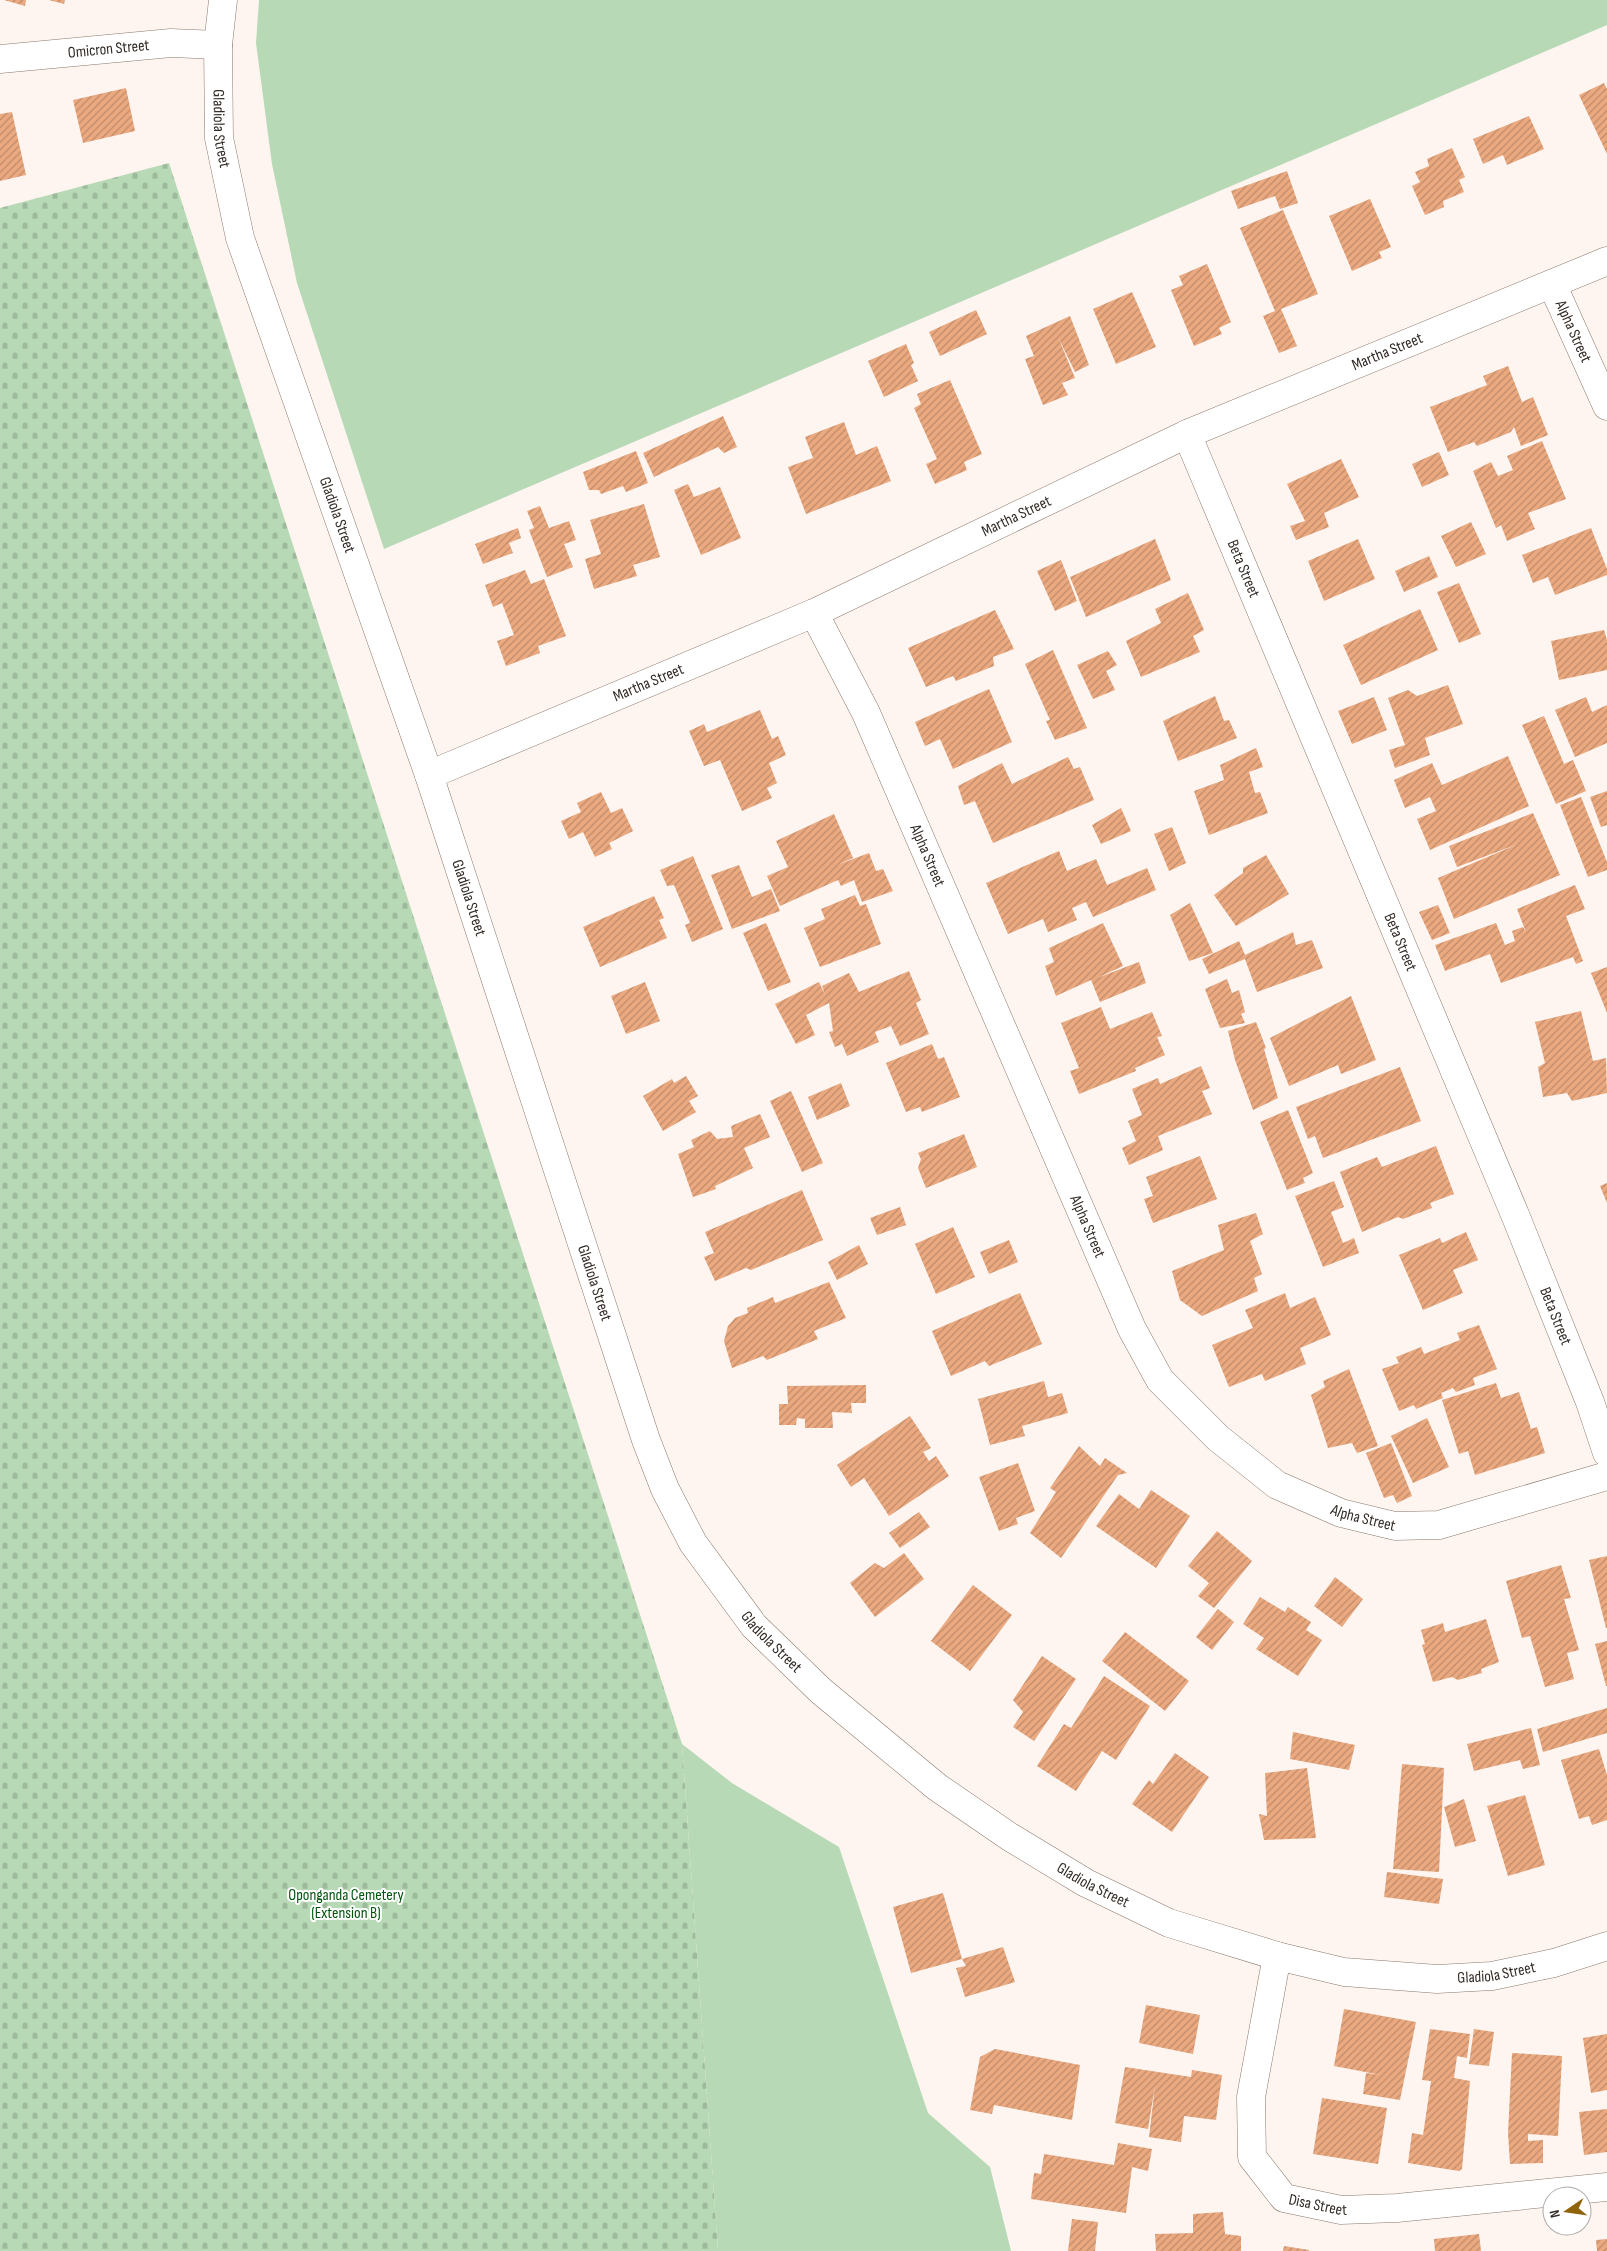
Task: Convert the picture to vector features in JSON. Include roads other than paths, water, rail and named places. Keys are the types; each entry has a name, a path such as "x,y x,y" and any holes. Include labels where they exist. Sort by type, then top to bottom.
{"street":[{"name":"Gladiola Street","path":"223,0 218,45 219,138 240,238 429,775 646,1440 665,1489 692,1543 720,1583 754,1626 821,1691 937,1788 1010,1837 1086,1883 1169,1923 1277,1956 1344,1972 1437,1979 1492,1976 1554,1963 1607,1946"},
{"name":"Omicron Street","path":"0,59 171,43 218,45"},
{"name":"Martha Street","path":"429,775 814,613 1187,434 1607,261"},
{"name":"Alpha Street","path":"1552,284 1607,406"},
{"name":"Beta Street","path":"1187,434 1516,1217 1590,1402 1607,1453"},
{"name":"Alpha Street","path":"814,613 866,713 1132,1329 1160,1380 1218,1438 1277,1485 1341,1512 1395,1526 1439,1525 1607,1476"},
{"name":"Disa Street","path":"1277,1956 1251,2098 1252,2157 1284,2198 1333,2209 1350,2210 1397,2208 1607,2187"}],"park label":[{"name":"Oponganda Cemetery (Extension B)","path":"346,1904"}]}
